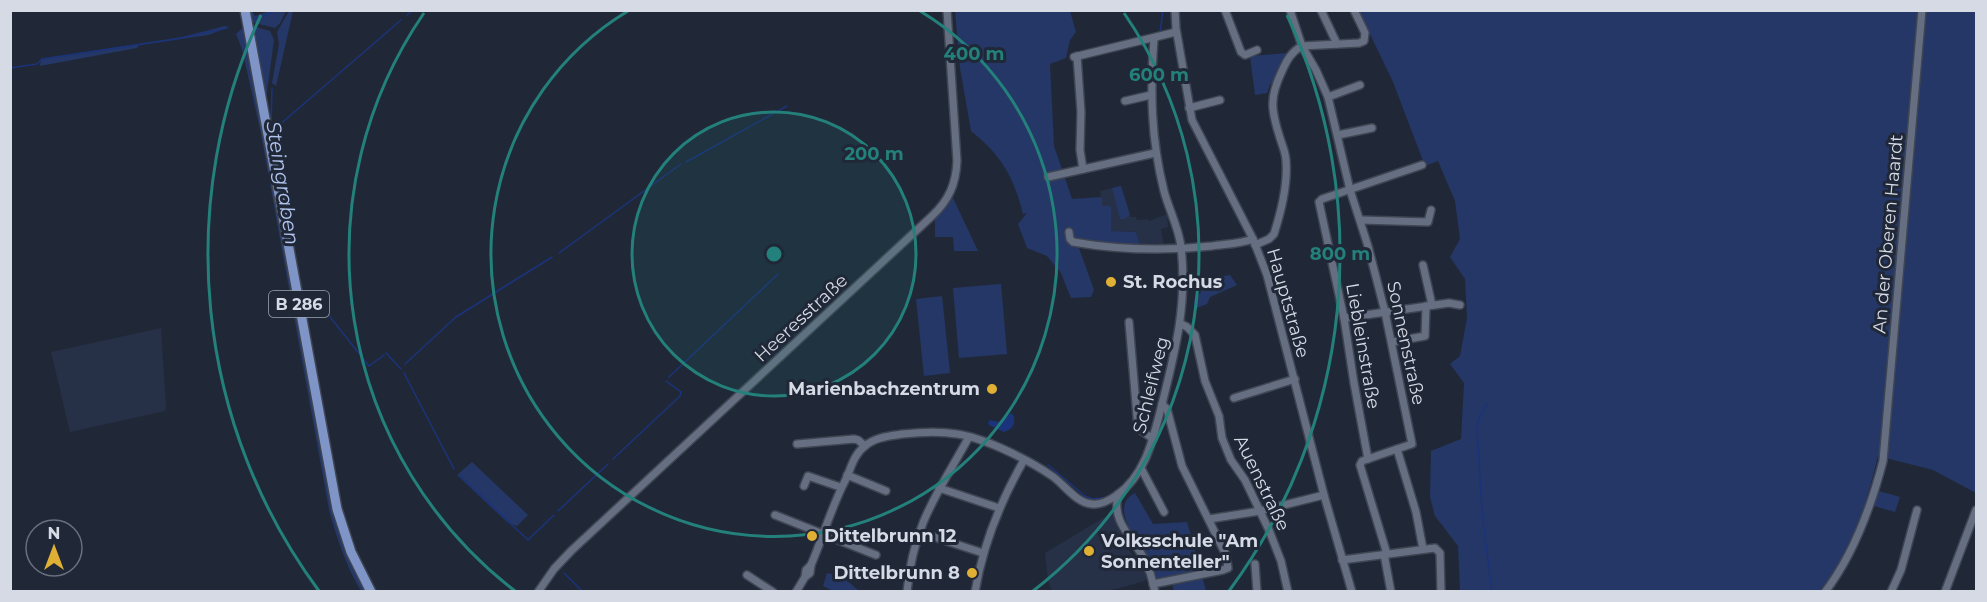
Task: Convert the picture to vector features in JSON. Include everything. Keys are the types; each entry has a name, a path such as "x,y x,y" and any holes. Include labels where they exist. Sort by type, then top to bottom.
{"main road":[{"name":"B 286","path":"245,10 337,509 351,552 371,591"}],"street":[{"name":"Heeresstraße","path":"537,591 571,551 947,200 955,183 957,161 947,10"},
{"path":"1175,11 1184,10"},
{"path":"1225,10 1240,52 1245,55 1257,50"},
{"name":"Sonnenstraße","path":"1290,10 1302,46 1328,97 1350,190 1361,220 1385,312 1412,444 1397,449"},
{"path":"1321,10 1337,44"},
{"path":"1069,232 1070,239 1074,242 1126,248 1181,249 1269,239 1274,234 1286,174 1286,156 1272,110 1273,94 1288,58 1295,50 1302,46 1364,41 1365,33 1354,10"},
{"name":"An der Oberen Haardt","path":"1825,591 1836,577 1859,533 1885,461 1922,10"},
{"name":"Hauptstraße","path":"1175,11 1176,32 1189,108 1197,134 1254,242 1272,292 1324,495 1352,591"},
{"path":"1083,169 1080,150 1082,112 1075,56 1176,32"},
{"name":"Schleifweg","path":"1024,460 1053,477 1084,502 1098,504 1118,494 1141,468 1153,439 1181,324 1184,290 1181,249 1164,193 1152,135 1151,95 1154,39"},
{"path":"1328,97 1360,86"},
{"path":"1125,101 1151,95"},
{"path":"1189,108 1220,100"},
{"path":"1338,135 1372,128"},
{"path":"1048,177 1155,153"},
{"path":"1350,190 1422,165"},
{"name":"Liebleinstraße","path":"1350,190 1323,199 1319,204 1344,318 1353,383 1368,459 1362,461 1360,469 1385,554"},
{"path":"1361,220 1428,222 1431,210"},
{"path":"1392,342 1425,336 1429,306 1422,265"},
{"path":"1344,318 1449,303 1460,304"},
{"path":"1129,322 1138,428 1153,439"},
{"name":"Auenstraße","path":"1181,324 1195,335 1205,381 1219,416 1222,438 1231,460 1245,480 1260,512 1281,561 1288,591"},
{"path":"1234,398 1295,379"},
{"path":"1118,494 1116,504 1119,521 1143,556 1154,588 1228,568 1226,555 1182,466 1167,410 1162,404"},
{"path":"796,591 810,573 840,487 854,458 865,446 879,438 938,432 969,437 1024,460 999,508 983,553 975,591"},
{"path":"908,591 911,556 928,508 969,437"},
{"path":"797,444 854,439 865,446"},
{"path":"1368,459 1397,449 1416,512 1423,549"},
{"path":"1141,468 1164,512"},
{"path":"847,475 886,491"},
{"path":"804,486 808,476 840,487"},
{"path":"939,488 999,508"},
{"path":"1209,519 1260,512 1324,495"},
{"path":"1891,591 1901,570 1917,510"},
{"path":"1945,591 1977,510"},
{"path":"775,515 876,555"},
{"path":"919,532 983,553"},
{"path":"1342,560 1438,548 1441,591"},
{"path":"1385,554 1391,591"},
{"path":"1255,564 1257,591"},
{"path":"747,575 773,591"}],"shaded area":[{"path":"248,11 252,11 255,16 270,11 286,11 275,28 250,21"},
{"path":"289,11 293,11 276,86 272,83 279,44 277,32"},
{"path":"955,11 1070,11 1076,32 1070,40 1066,58 1050,64 1054,146 1063,172 1044,177 1045,180 1064,175 1072,199 1102,197 1102,206 1111,206 1111,231 1136,232 1140,246 1068,240 1079,248 1094,290 1091,297 1071,298 1061,273 1047,256 1027,248 1018,224 1027,213 1023,214 1011,178 991,149 971,131 960,68"},
{"path":"1359,11 1976,11 1976,493 1933,470 1878,456 1857,528 1841,561 1819,591 1460,591 1458,546 1435,516 1430,497 1431,451 1461,439 1464,383 1450,364 1460,356 1467,318 1465,279 1450,257 1460,239 1455,201 1438,161 1425,166 1393,82"},
{"path":"225,26 229,27 208,35 139,45 137,48 40,66 41,59 182,37"},
{"path":"256,27 270,31 274,40 266,99 252,29"},
{"path":"241,29 246,32 328,476 368,591 361,591 351,572 329,510 261,134 242,49 236,34"},
{"path":"1288,53 1274,84 1270,84 1267,93 1255,95 1250,56"},
{"path":"1121,186 1130,217 1149,221 1167,214 1168,227 1161,229 1164,247 1140,246 1136,232 1111,231 1111,206 1102,206 1100,191"},
{"path":"1121,186 1130,215 1125,219 1120,219 1112,188"},
{"path":"953,198 978,251 954,251 953,237 935,237 935,219"},
{"path":"1230,275 1237,285 1210,297 1207,304 1194,309 1194,300 1201,292 1200,280"},
{"path":"1001,284 1007,354 959,358 953,288"},
{"path":"942,296 950,373 924,376 916,299"},
{"path":"161,328 165,411 70,432 51,352"},
{"path":"1011,413 1014,416 1014,424 1007,431 1004,432 988,423 990,420 1003,421"},
{"path":"472,462 528,515 517,526 507,522 457,475"},
{"path":"1879,491 1900,497 1895,512 1874,506"},
{"path":"1135,493 1153,524 1187,522 1202,573 1156,582 1149,559 1133,535 1125,516 1124,507 1127,499"},
{"name":"Volksschule \"Am Sonnenteller\"","path":"1113,512 1116,524 1129,550 1143,565 1147,577 1145,581 1108,591 1052,591 1048,581 1045,553"},
{"path":"827,573 842,576 859,591 833,591 823,586"},
{"path":"1202,576 1206,591 1174,591 1172,582"}],"waterway":[{"path":"407,15 413,10"},
{"path":"1160,33 1163,10"},
{"path":"253,20 273,12"},
{"path":"277,127 401,20"},
{"path":"10,68 37,64 42,59 176,39 227,28"},
{"name":"Steingraben","path":"271,126 272,88"},
{"path":"686,162 787,106"},
{"path":"559,253 681,164"},
{"path":"405,364 456,317 552,257"},
{"path":"669,377 778,274"},
{"name":"Steingraben","path":"311,293 369,366 384,355"},
{"name":"Steingraben","path":"386,353 401,369"},
{"name":"Steingraben","path":"404,373 454,469"},
{"path":"613,459 680,396 681,392 666,381"},
{"path":"1487,404 1477,427 1482,512 1492,592"},
{"path":"558,511 608,464"},
{"path":"1048,465 1085,496 1092,499 1102,498"},
{"name":"Steingraben","path":"460,476 528,540 554,515"},
{"name":"Steingraben","path":"564,573 583,592"}],"place":[{"name":"St. Rochus","path":"1111,282"},
{"name":"Marienbachzentrum","path":"992,389"},
{"name":"Dittelbrunn 12","path":"812,536"},
{"name":"Volksschule \"Am Sonnenteller\"","path":"1089,551"},
{"name":"Dittelbrunn 8","path":"972,573"}]}
